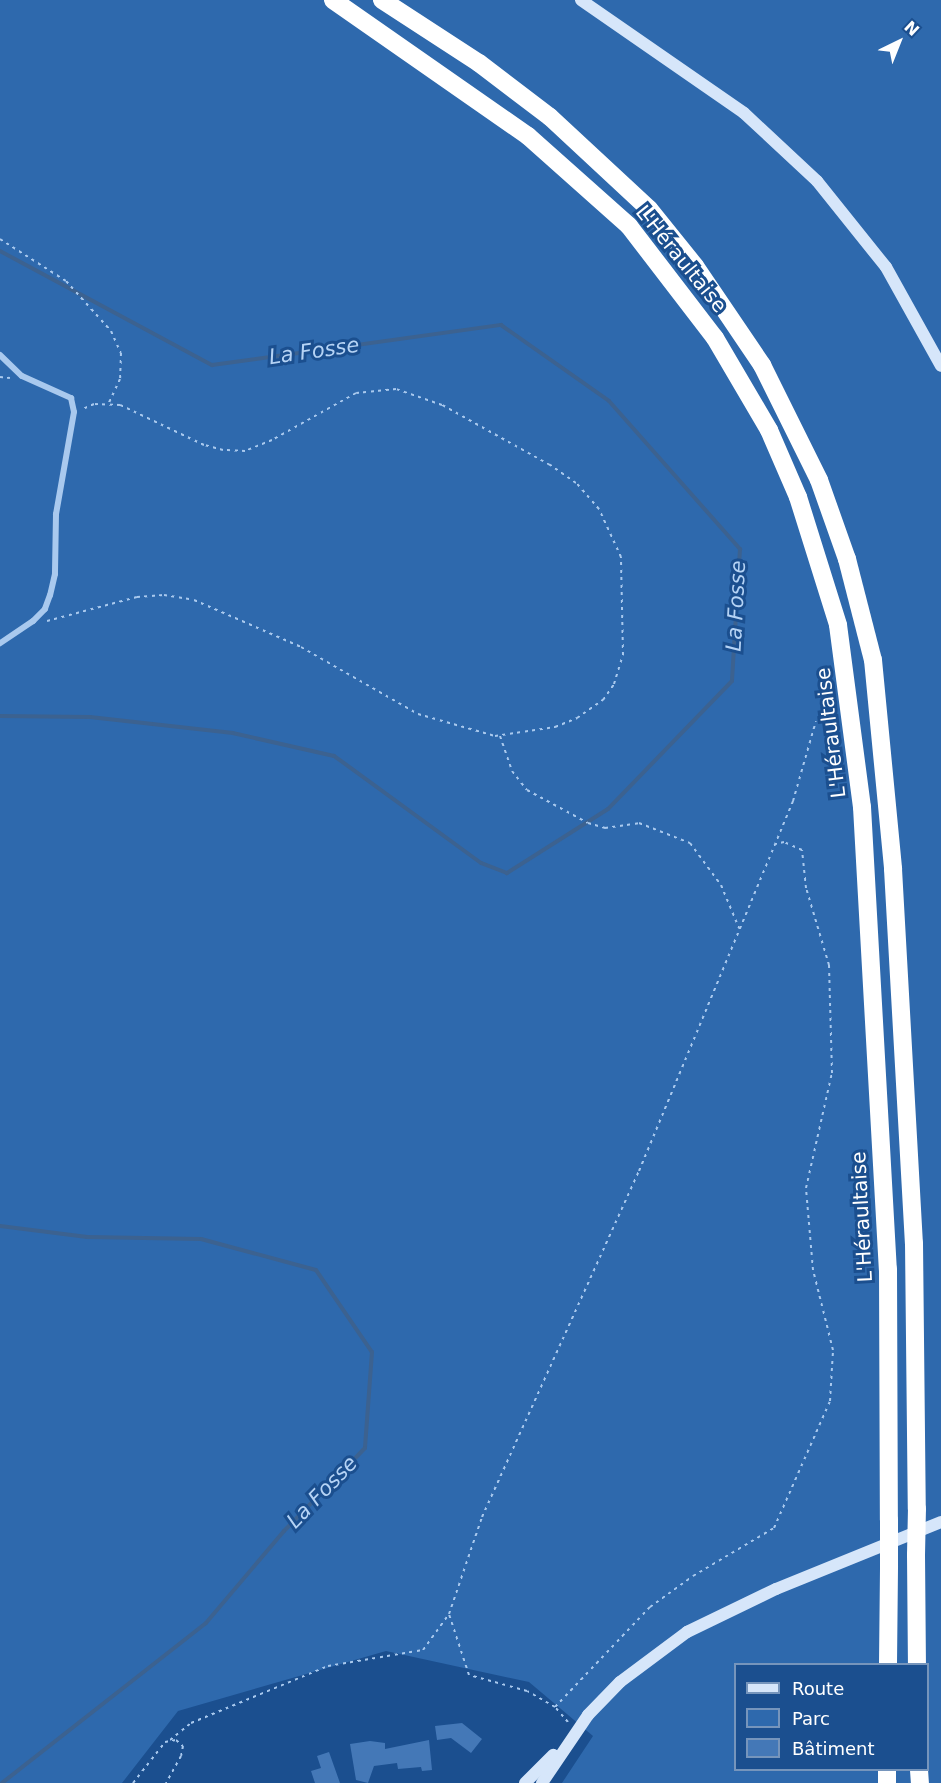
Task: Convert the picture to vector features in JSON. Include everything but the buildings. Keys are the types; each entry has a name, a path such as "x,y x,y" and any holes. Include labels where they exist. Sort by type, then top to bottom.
{"highway":[{"name":"L'Héraultaise","path":"333,0 528,136 629,226 677,284 715,338 769,430 798,497 838,625 862,807 888,1269 890,1520 888,1663"},
{"name":"L'Héraultaise","path":"382,0 479,63 550,117 649,210 695,266 762,365 819,480 848,559 873,660 893,869 914,1243 916,1663"}],"street":[{"path":"581,0 736,107 817,181 886,267 941,366"},
{"path":"0,355 22,376 71,398 74,412 56,514 55,573 45,609 0,643"},
{"path":"525,1783 620,1682 687,1632 776,1590 941,1521"},
{"path":"542,1783 576,1730"}],"path":[{"path":"0,239 66,281 111,331 121,353 120,379 108,405"},
{"path":"21,629 137,597 164,595 194,600 301,648 418,714 476,734 500,736 555,727 578,718 603,700 615,684 622,655 621,557 599,509 576,483 442,405 396,389 356,393 272,440 245,450 223,450 204,445 120,405 94,404 74,412"},
{"path":"133,1783 170,1740 191,1724 328,1666 423,1650 448,1614 482,1517 639,1171 794,801 816,721"},
{"path":"500,736 512,771 536,795 588,823 605,828 639,823 690,843 721,885 740,929"},
{"path":"555,1707 651,1607 693,1576 774,1528 830,1401 833,1350 813,1270 806,1188 832,1072 830,976 806,888 802,850 796,844 775,844"},
{"path":"448,1614 469,1675 526,1691 555,1707 576,1730"},
{"path":"166,1783 183,1746 170,1740"}],"green space":[{"path":"0,0 941,0 941,1783 562,1783 593,1736 529,1682 386,1651 178,1711 122,1783 0,1783"}],"waterway":[{"name":"La Fosse","path":"0,251 212,365 501,325 609,401 740,549 732,681 608,809 507,873 481,863 334,756 233,733 90,717 0,716"},
{"name":"La Fosse","path":"0,1226 87,1237 201,1239 316,1270 372,1352 365,1448 284,1531 206,1623 2,1783"}]}
